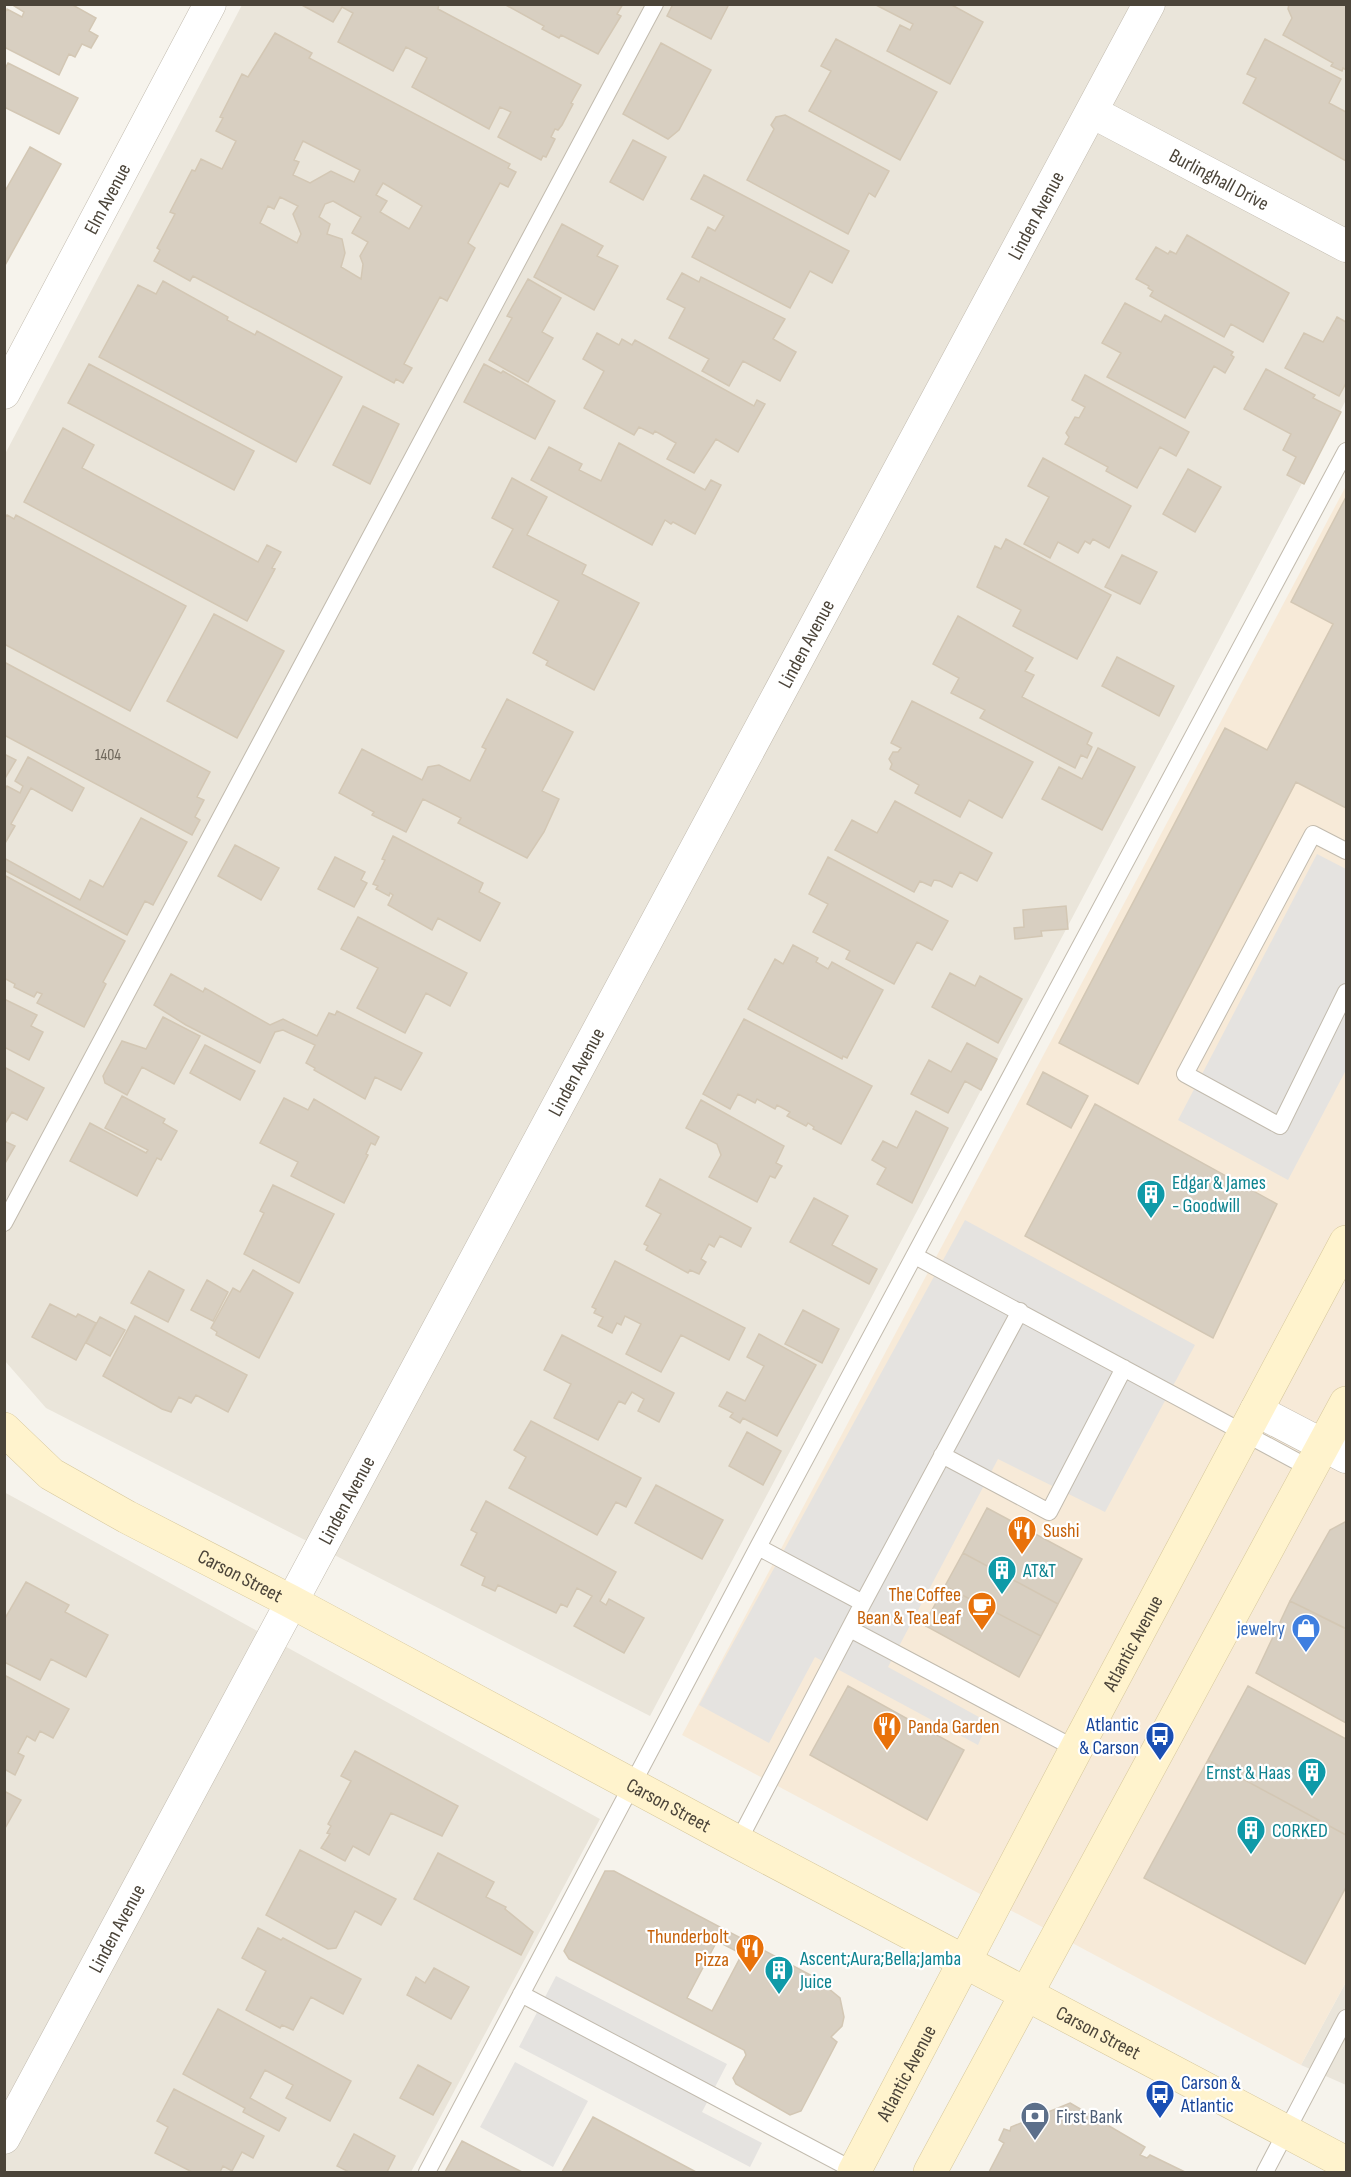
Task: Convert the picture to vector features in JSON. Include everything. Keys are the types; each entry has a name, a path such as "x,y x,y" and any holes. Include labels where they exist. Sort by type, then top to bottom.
{"main road":[{"name":"Atlantic Avenue","path":"854,2172 1076,1749 1347,1242"},
{"path":"930,2172 1327,1457 1347,1403"},
{"name":"Carson Street","path":"4,1429 51,1474 127,1517 290,1601 738,1842 1286,2133 1347,2163"}],"street":[{"name":"Elm Avenue","path":"4,393 210,4"},
{"name":"Linden Avenue","path":"4,2138 290,1601 1149,4"},
{"name":"Burlinghall Drive","path":"1092,112 1347,246"},
{"path":"1250,1421 1327,1457"}],"lane":[{"path":"4,1223 655,4"},
{"path":"427,2172 758,1547 1347,451"},
{"path":"1347,851 1313,834 1185,1074 1280,1126 1347,992"},
{"path":"915,1256 1125,1368 1250,1421"},
{"path":"738,1842 1020,1311"},
{"path":"942,1455 1049,1512 1125,1368"},
{"path":"758,1547 863,1603"},
{"path":"850,1629 1076,1749"},
{"path":"521,1994 854,2172"},
{"path":"1265,2172 1347,2018"}],"shaded area":[{"path":"242,5 1346,5 1346,400 650,1716 46,1408 5,1361 4,456"},
{"path":"1346,486 1346,1982 1301,2065 682,1735"},
{"path":"1317,854 1346,869 1346,1070 1288,1180 1178,1120"},
{"path":"965,1220 1195,1345 1105,1512 998,1459 888,1667 988,1722 978,1745 815,1657 769,1743 699,1705"},
{"path":"4,1492 600,1819 411,2172 5,2172"},
{"path":"556,1976 727,2064 702,2112 762,2143 750,2167 519,2047"},
{"path":"1346,1982 1346,2085 1301,2065"},
{"path":"515,2062 588,2101 553,2167 480,2127"}],"building":[{"path":"11,4 71,4 96,18 89,31 98,36 91,48 82,44 75,57 69,54 59,75 4,47 4,14 7,9 22,17 24,12"},
{"path":"300,4 439,4 438,9 581,85 562,125 558,130 555,129 551,137 555,139 546,157 543,156 541,160 498,137 511,112 500,107 489,129 412,87 427,58 406,47 393,71 338,42 353,13 342,7 333,22"},
{"path":"504,4 623,4 617,14 621,16 598,54 561,35 559,38 542,29 544,26"},
{"path":"673,4 729,4 711,39 667,16"},
{"path":"950,4 983,22 950,84 887,51 900,25 910,30 913,24 876,5"},
{"path":"1289,4 1346,4 1346,70 1343,68 1342,71 1331,66 1333,63 1283,35 1292,18 1288,9"},
{"path":"275,33 312,53 309,58 510,164 508,168 516,172 508,187 500,183 468,243 475,248 447,301 440,297 404,364 412,368 403,383 396,379 394,383 193,276 190,281 154,261 160,250 157,248 175,214 170,212 192,170 195,171 201,159 222,169 236,141 216,131 223,118 220,117 242,74 248,77","holes":["303,141 360,170 354,182 331,171 310,183 293,175 299,162 294,160","383,183 422,206 409,229 380,212 387,201 376,195","280,197 298,206 293,214 301,234 297,243 260,223 268,206 274,209","333,201 361,217 352,233 368,242 360,256 363,264 361,279 341,267 345,253 342,239 327,234 330,224 319,217 325,204"]},
{"path":"836,39 937,92 900,160 809,111 831,71 821,66"},
{"path":"1265,39 1341,79 1329,103 1346,112 1346,161 1243,103 1256,78 1247,74"},
{"path":"661,43 711,70 679,130 668,139 623,114"},
{"path":"8,63 78,98 59,134 4,107 4,71"},
{"path":"785,115 889,171 875,197 869,193 848,234 747,180 774,129 771,125 776,117"},
{"path":"633,140 666,157 643,200 610,182"},
{"path":"30,147 61,164 4,267 4,193"},
{"path":"704,175 849,251 832,283 810,271 790,308 692,257 708,227 715,231 724,216 691,199"},
{"path":"562,224 603,246 597,256 618,266 594,310 534,277"},
{"path":"1187,235 1289,293 1263,342 1231,324 1224,337 1150,296 1153,291 1148,288 1149,286 1136,279 1156,247 1168,254 1170,251 1176,254"},
{"path":"682,273 699,282 701,277 785,319 773,339 796,352 780,381 743,361 729,386 702,371 709,359 669,338 685,308 667,299"},
{"path":"528,279 561,298 542,332 553,338 528,382 489,360 512,318 507,316"},
{"path":"163,281 228,317 227,320 255,335 257,331 342,377 296,462 99,357 138,285 156,294"},
{"path":"1125,303 1161,322 1165,315 1233,352 1231,355 1234,357 1225,373 1214,366 1185,418 1107,377 1121,353 1102,343"},
{"path":"1337,317 1346,322 1346,383 1339,396 1285,368 1304,333 1323,342"},
{"path":"597,333 619,345 622,339 632,345 635,340 754,406 757,400 765,404 738,452 716,439 694,473 667,459 676,443 655,431 653,434 639,427 634,435 584,408 604,371 583,359"},
{"path":"89,364 254,451 234,490 68,403"},
{"path":"484,364 501,373 503,371 555,401 535,439 464,402"},
{"path":"1266,369 1315,395 1313,398 1341,412 1304,484 1287,475 1296,457 1283,450 1291,434 1244,409"},
{"path":"1085,375 1189,432 1176,456 1160,447 1137,488 1106,471 1108,467 1065,444 1069,437 1066,433 1075,417 1079,418 1085,407 1072,400"},
{"path":"363,406 399,424 370,484 333,465"},
{"path":"63,428 94,445 82,468 258,562 267,545 281,552 272,568 275,569 247,621 24,502"},
{"path":"619,443 705,490 711,480 721,485 695,534 665,520 652,545 531,480 549,447 582,464 579,470 601,481"},
{"path":"1043,458 1131,506 1109,548 1093,539 1090,544 1085,541 1078,553 1058,542 1050,558 1024,544 1049,497 1028,486"},
{"path":"1188,469 1221,487 1195,532 1163,514"},
{"path":"512,478 547,497 527,535 586,565 582,574 639,603 594,690 546,665 548,661 533,653 559,601 493,567 513,529 492,518"},
{"path":"1346,497 1346,808 1296,782 1138,1084 1059,1043 1225,728 1267,750 1333,624 1291,602"},
{"path":"7,515 14,519 16,515 186,606 130,711 4,644 4,519"},
{"path":"1006,539 1111,595 1077,659 1013,626 1021,610 977,587 995,546 1001,549"},
{"path":"1122,555 1157,572 1140,604 1105,587"},
{"path":"214,614 284,651 237,738 167,701"},
{"path":"958,616 1033,658 1025,671 1034,675 1022,697 1092,733 1087,744 1092,747 1087,758 1081,755 1075,768 980,718 985,710 951,693 959,678 933,664"},
{"path":"1117,657 1174,686 1159,716 1102,686"},
{"path":"4,662 210,772 197,797 204,800 195,817 200,820 192,835 4,735"},
{"path":"507,699 573,732 542,791 559,799 544,832 527,858 458,823 461,818 423,799 406,832 372,815 374,812 339,793 362,749 422,780 428,767 439,765 470,781 486,749 482,747"},
{"path":"912,701 1033,762 1002,818 969,800 960,817 915,793 919,785 890,769 892,764 889,759 893,752 898,752 901,748 891,743"},
{"path":"1098,748 1135,767 1102,830 1042,799 1059,767 1082,779"},
{"path":"4,754 16,760 4,780"},
{"path":"28,757 84,788 72,811 31,788 11,824 15,826 4,845 4,791 7,786 20,793 23,786 15,781"},
{"path":"895,801 992,853 977,881 960,872 952,887 940,881 934,880 931,886 920,881 914,892 835,850 852,820 877,833"},
{"path":"141,818 187,842 153,905 145,901 127,935 4,870 4,858 80,900 90,880 103,887"},
{"path":"393,836 483,883 479,892 500,903 480,941 438,918 432,930 388,905 393,895 390,893 389,896 376,889 378,886 373,884 385,860 382,859"},
{"path":"235,845 279,868 261,900 218,876"},
{"path":"335,857 365,872 361,880 367,883 354,907 318,889"},
{"path":"828,857 948,921 932,950 917,942 894,984 846,959 850,951 813,932 828,904 809,894"},
{"path":"4,875 125,941 103,982 106,984 84,1027 37,1003 42,994 37,992 34,997 14,987 15,984 4,978"},
{"path":"1066,906 1068,929 1041,931 1042,936 1015,939 1014,928 1024,927 1023,910"},
{"path":"358,917 467,973 450,1006 426,993 405,1033 357,1008 378,968 341,949"},
{"path":"793,945 818,958 816,962 828,969 832,962 883,990 847,1058 843,1056 842,1059 748,1009 775,959 783,964"},
{"path":"950,973 975,986 980,976 1022,999 998,1043 932,1007"},
{"path":"171,974 203,992 205,988 270,1025 283,1019 317,1036 329,1013 335,1015 337,1011 422,1053 401,1090 375,1077 365,1099 314,1070 315,1068 306,1063 315,1045 283,1030 275,1032 260,1063 186,1025 154,1005"},
{"path":"4,999 37,1015 31,1026 43,1032 29,1060 4,1047"},
{"path":"163,1017 200,1036 174,1084 142,1067 127,1095 105,1083 103,1076 122,1041 146,1049"},
{"path":"744,1019 872,1086 841,1144 813,1129 814,1127 808,1123 806,1126 787,1116 790,1112 777,1105 775,1109 757,1099 755,1103 738,1094 730,1109 703,1094"},
{"path":"967,1043 997,1059 981,1090 965,1081 948,1113 911,1094 929,1060 951,1072"},
{"path":"205,1045 255,1071 240,1100 190,1073"},
{"path":"4,1067 44,1088 27,1120 12,1112 4,1125"},
{"path":"1043,1072 1088,1096 1071,1128 1027,1104"},
{"path":"122,1096 165,1119 163,1123 177,1131 161,1160 157,1158 137,1196 70,1161 90,1123 146,1153 148,1150 105,1128"},
{"path":"284,1098 308,1110 314,1099 379,1137 375,1145 371,1143 366,1154 368,1155 344,1203 291,1176 298,1162 260,1143"},
{"path":"701,1100 784,1146 776,1163 782,1166 775,1178 770,1176 757,1202 709,1177 721,1155 717,1144 686,1128"},
{"name":"Edgar & James - Goodwill","path":"1095,1104 1277,1204 1213,1338 1025,1236"},
{"path":"916,1111 948,1128 912,1203 877,1184 886,1168 872,1160 883,1141 897,1148"},
{"path":"4,1141 15,1146 4,1165"},
{"path":"660,1179 751,1228 741,1247 720,1236 714,1247 709,1244 701,1259 706,1262 699,1274 690,1270 688,1273 646,1250 648,1246 644,1244 661,1214 646,1206"},
{"path":"273,1185 334,1214 299,1283 244,1254 264,1213 260,1211"},
{"path":"814,1198 848,1216 832,1245 877,1269 869,1284 790,1242"},
{"path":"615,1261 745,1328 729,1360 681,1335 661,1372 626,1354 641,1324 625,1316 621,1325 617,1323 612,1333 598,1326 603,1317 594,1313 596,1309 592,1307"},
{"path":"253,1270 293,1293 259,1358 216,1335 217,1332 211,1328 233,1288 240,1292"},
{"path":"149,1271 184,1290 168,1322 131,1303"},
{"path":"207,1280 228,1292 213,1321 191,1310"},
{"path":"50,1304 76,1317 78,1314 96,1323 76,1360 32,1337"},
{"path":"803,1310 839,1329 822,1363 785,1344"},
{"path":"135,1316 247,1375 228,1412 196,1395 191,1403 179,1397 171,1412 103,1376"},
{"path":"100,1317 125,1330 110,1356 86,1343"},
{"path":"759,1334 816,1365 777,1436 743,1418 740,1423 730,1417 733,1413 719,1406 727,1392 745,1401 764,1366 747,1357"},
{"path":"562,1335 674,1393 659,1422 638,1411 644,1399 632,1392 625,1404 619,1401 598,1440 554,1418 571,1384 544,1370"},
{"path":"531,1421 641,1478 626,1507 616,1502 597,1535 509,1488 526,1457 514,1450"},
{"path":"747,1432 781,1451 763,1485 729,1466"},
{"path":"656,1485 723,1520 702,1559 635,1523"},
{"path":"486,1501 616,1572 600,1601 606,1605 609,1599 644,1618 624,1653 574,1626 592,1596 577,1588 567,1607 561,1604 556,1613 498,1585 495,1591 482,1585 485,1577 461,1565 477,1533 471,1530"},
{"name":"Sushi","path":"987,1508 1082,1559 1058,1604 963,1553"},
{"path":"1346,1522 1346,1629 1290,1601 1330,1530"},
{"name":"AT&T","path":"963,1553 1058,1604 1041,1636 945,1586"},
{"path":"26,1582 69,1605 65,1612 108,1635 86,1677 51,1659 40,1680 4,1662 4,1620"},
{"name":"The Coffee Bean & Tea Leaf","path":"945,1586 1041,1636 1019,1677 924,1625"},
{"name":"jewelry","path":"1290,1601 1345,1628 1346,1723 1256,1673"},
{"path":"4,1675 69,1709 53,1738 40,1731 35,1741 27,1736 18,1753 24,1756 15,1775 4,1769"},
{"name":"Panda Garden","path":"848,1686 964,1750 927,1820 810,1755"},
{"name":"Ernst & Haas","path":"1248,1686 1346,1739 1346,1835 1208,1760"},
{"path":"355,1751 458,1806 442,1836 391,1813 369,1855 353,1846 345,1861 321,1848 330,1834 327,1833 331,1826 328,1824 351,1781 341,1776"},
{"name":"CORKED","path":"1208,1760 1346,1835 1346,1887 1305,1964 1144,1878"},
{"path":"4,1791 21,1800 4,1830"},
{"path":"300,1850 396,1899 381,1925 355,1911 336,1948 328,1949 266,1915"},
{"path":"438,1853 494,1882 486,1897 506,1907 505,1909 533,1932 521,1955 414,1899"},
{"name":"Ascent;Aura;Bella;Jamba Juice","path":"605,1871 614,1871 818,1979 820,1987 829,1989 840,1998 844,2017 842,2026 831,2037 837,2042 801,2111 790,2115 736,2084 733,2078 746,2055 744,2050 569,1959 564,1951","holes":["717,1941 742,1954 712,2011 687,1998"]},
{"path":"258,1928 281,1940 283,1938 361,1979 343,2014 311,1997 293,2030 282,2025 280,2028 246,2010 266,1971 242,1958"},
{"path":"434,1968 469,1987 451,2019 407,1995 416,1977 425,1983"},
{"path":"218,2009 351,2081 330,2121 286,2098 293,2085 265,2070 250,2098 286,2118 279,2131 243,2112 245,2108 183,2074"},
{"path":"418,2065 451,2083 433,2115 400,2098"},
{"path":"174,2089 264,2136 253,2158 242,2152 232,2171 223,2166 220,2172 192,2172 155,2153 168,2127 157,2121"},
{"path":"1070,2103 1145,2147 1140,2155 1147,2158 1150,2155 1185,2172 989,2172 1004,2143 999,2140 1004,2129 1010,2131 1011,2127"},
{"path":"593,2117 696,2172 562,2172"},
{"path":"354,2134 395,2156 387,2172 349,2172 337,2166"},
{"path":"462,2141 522,2172 445,2172"}],"place":[{"name":"Edgar & James - Goodwill","path":"1151,1220"},
{"name":"Sushi","path":"1022,1556"},
{"name":"AT&T","path":"1002,1596"},
{"name":"The Coffee Bean & Tea Leaf","path":"982,1632"},
{"name":"jewelry","path":"1306,1654"},
{"name":"Panda Garden","path":"887,1752"},
{"name":"Atlantic & Carson","path":"1160,1762"},
{"name":"Ernst & Haas","path":"1312,1798"},
{"name":"CORKED","path":"1251,1856"},
{"name":"Thunderbolt Pizza","path":"750,1974"},
{"name":"Ascent;Aura;Bella;Jamba Juice","path":"779,1996"},
{"name":"Carson & Atlantic","path":"1160,2120"},
{"name":"First Bank","path":"1035,2142"}]}
